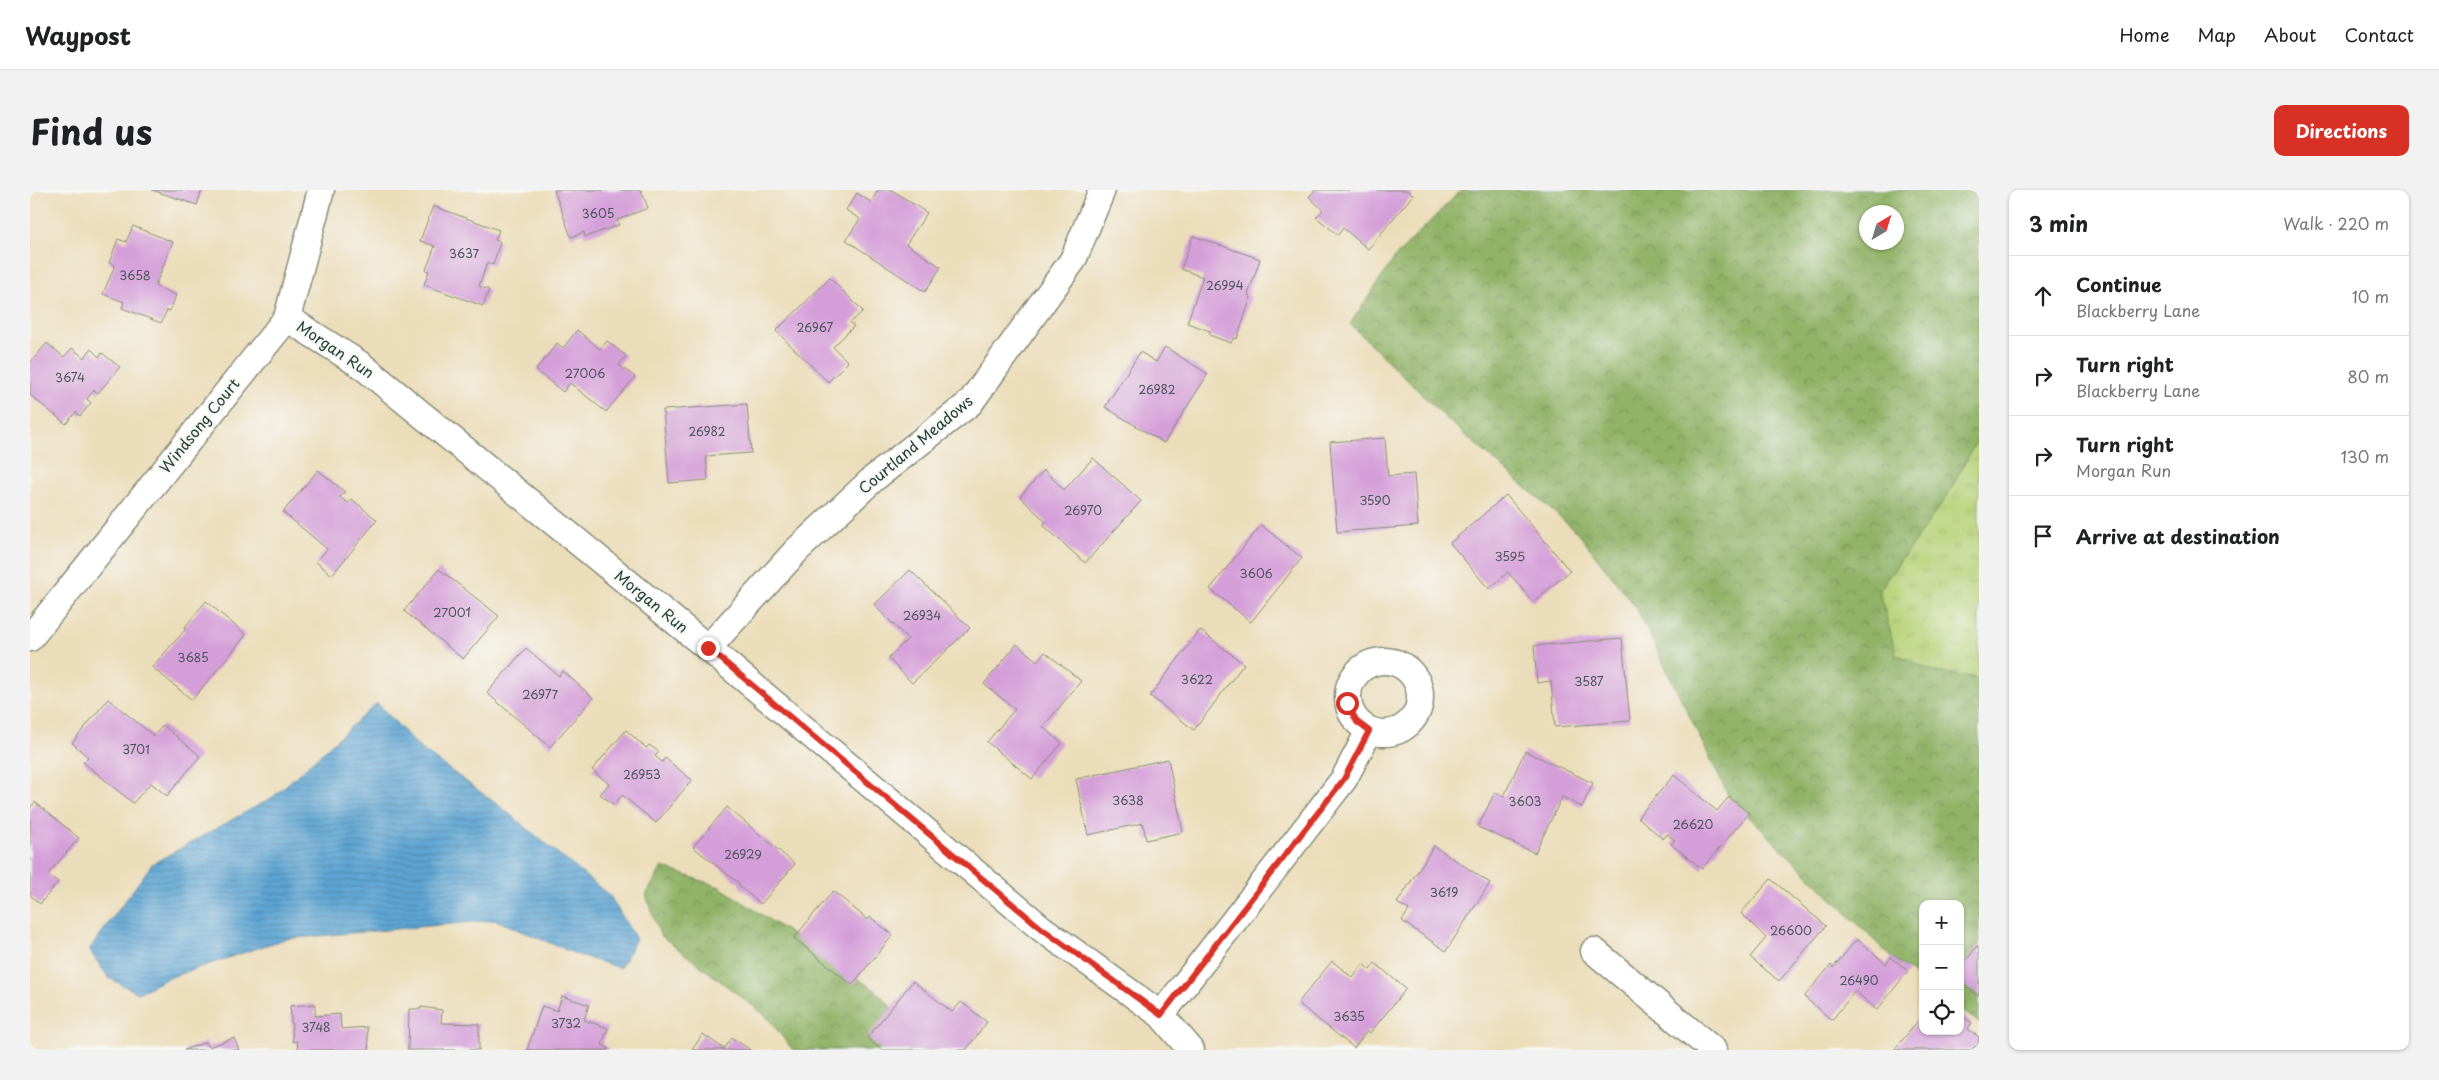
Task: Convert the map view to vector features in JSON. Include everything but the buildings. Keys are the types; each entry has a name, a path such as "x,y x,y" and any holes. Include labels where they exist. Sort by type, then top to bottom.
{"street":[{"name":"Windsong Court","path":"30,638 287,318 321,190"},
{"name":"Courtland Meadows","path":"708,648 811,538 874,480 970,403 1073,260 1102,190"},
{"name":"Morgan Run","path":"287,318 361,365 708,648 1041,928 1161,1015 1191,1050"},
{"path":"1161,1015 1344,779 1369,731"},
{"path":"1594,951 1713,1050"}],"green space":[{"path":"1461,190 1979,190 1979,436 1947,496 1879,590 1896,654 1935,672 1979,678 1979,1023 1964,1012 1964,900 1919,900 1919,978 1891,957 1729,797 1637,609 1578,533 1449,421 1350,324 1396,256"},
{"path":"1979,436 1979,678 1935,672 1896,654 1879,590 1947,496"},
{"path":"662,867 720,887 875,990 934,1050 793,1050 766,1016 660,935 646,895"}],"water":[{"path":"377,703 420,748 501,807 610,896 636,939 620,968 578,955 496,920 285,939 168,978 138,993 109,978 89,950 152,864 273,797"}],"route":[{"path":"708,648 1041,928 1161,1015 1344,779 1369,731 1357,722 1347,703"}]}
